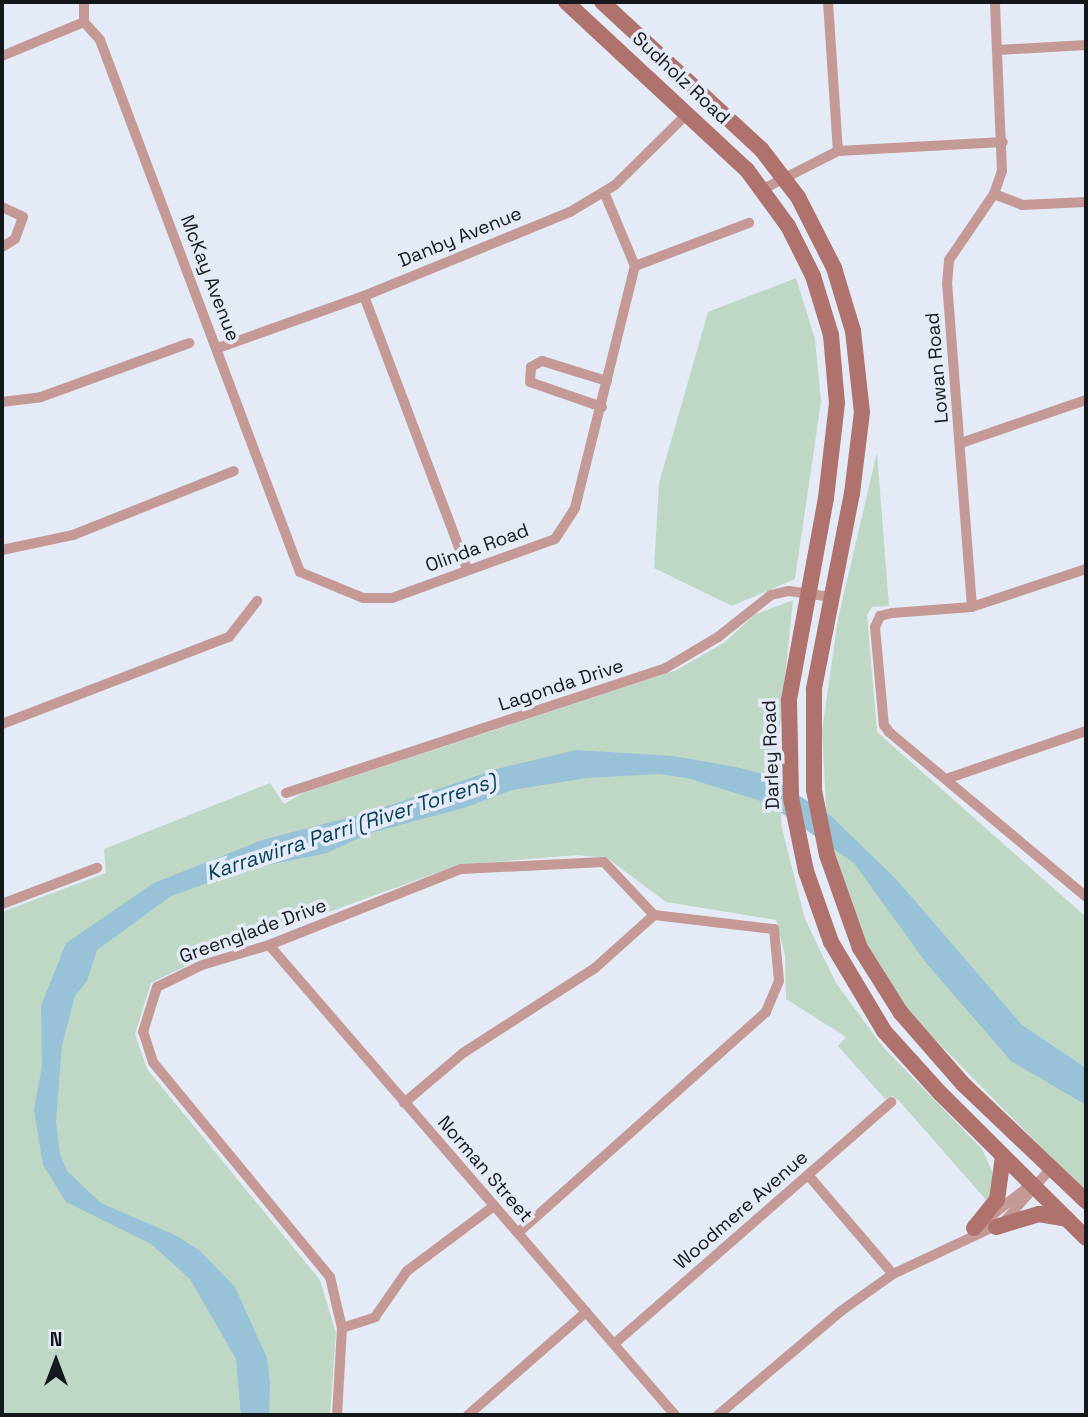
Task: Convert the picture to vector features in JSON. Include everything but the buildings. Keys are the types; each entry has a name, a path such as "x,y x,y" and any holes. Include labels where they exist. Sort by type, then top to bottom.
{"main road":[{"name":"Sudholz Road","path":"566,2 688,113 763,189"},
{"name":"Sudholz Road","path":"602,2 709,100 783,177"},
{"path":"688,113 709,100"},
{"path":"783,177 835,268 859,366 860,439 814,688 813,774 835,885 860,948 901,1013 963,1084 1086,1201"},
{"name":"Darley Road","path":"763,189 788,226 813,276 834,357 834,448 790,690 789,764 806,871 831,942 869,1009 910,1062 1070,1219 1086,1238"},
{"path":"974,1228 997,1200 1003,1156"},
{"path":"996,1227 1039,1214 1070,1219"}],"street":[{"path":"2,56 84,22 84,2"},
{"path":"828,2 838,151"},
{"name":"Lowan Road","path":"972,607 949,260 994,194 1002,171 1003,142 995,2"},
{"name":"McKay Avenue","path":"84,22 100,40 300,572"},
{"path":"998,50 1086,45"},
{"name":"Danby Avenue","path":"218,348 363,296 570,212 604,192 688,113"},
{"path":"763,189 838,151 1003,142"},
{"path":"604,192 635,266 749,223"},
{"path":"994,194 1022,205 1086,202"},
{"path":"2,207 23,217 15,239 2,247"},
{"name":"Olinda Road","path":"300,572 363,598 392,598 555,539 575,508 635,266"},
{"path":"363,296 467,569"},
{"path":"2,402 41,397 189,344"},
{"path":"602,407 530,382 531,366 542,361 607,381"},
{"path":"961,443 1086,400"},
{"path":"2,550 73,535 234,471"},
{"path":"1085,893 884,725 875,626 880,616 972,607 1086,569"},
{"name":"Lagonda Drive","path":"286,793 664,669 718,637 759,601 780,592 831,597"},
{"path":"2,724 229,637 257,601"},
{"path":"946,779 1086,731"},
{"name":"Greenglade Drive","path":"339,1414 342,1328 330,1277 153,1062 143,1032 157,987 202,965 269,945 461,869 604,862 654,915"},
{"path":"2,904 97,868"},
{"path":"404,1102 463,1053 595,968 654,915 774,929 779,981 766,1012 518,1233"},
{"name":"Norman Street","path":"269,945 675,1415"},
{"name":"Woodmere Avenue","path":"614,1344 891,1102"},
{"path":"718,1415 841,1311 893,1274 940,1250 996,1227 1052,1167"},
{"path":"808,1175 893,1274"},
{"path":"940,1250 1004,1210 1035,1186"},
{"path":"342,1328 375,1317 407,1271 494,1206"},
{"path":"468,1415 586,1312"}],"green space":[{"path":"796,278 815,339 821,402 795,579 732,606 654,568 659,483 708,312"},
{"path":"877,452 889,606 872,607 867,615 877,732 1086,917 1086,1193 912,1016 870,951 844,891 827,821 822,731 838,619"},
{"path":"793,600 776,766 782,828 805,919 836,983 883,1047 982,1149 992,1171 993,1190 988,1202 900,1102 893,1096 885,1099 838,1046 846,1037 786,999 785,955 776,920 666,902 607,858 577,855 458,865 200,959 151,983 135,1034 147,1069 320,1280 336,1333 330,1415 2,1415 2,912 106,873 104,849 270,783 284,804 303,793 677,670 725,642 754,615"}],"water":[{"name":"Karrawirra Parri (River Torrens)","path":"576,750 673,756 767,775 831,816 896,879 1022,1025 1086,1068 1086,1105 1011,1061 927,964 854,863 767,803 687,778 658,774 587,778 512,790 464,808 370,833 327,853 244,870 171,896 97,950 87,981 75,996 62,1045 56,1122 60,1154 67,1171 101,1203 175,1235 199,1250 235,1287 267,1358 270,1383 269,1415 241,1415 236,1359 190,1279 151,1244 66,1202 43,1165 34,1110 42,1066 41,1006 66,943 154,883 262,840 370,812 497,769"}]}
